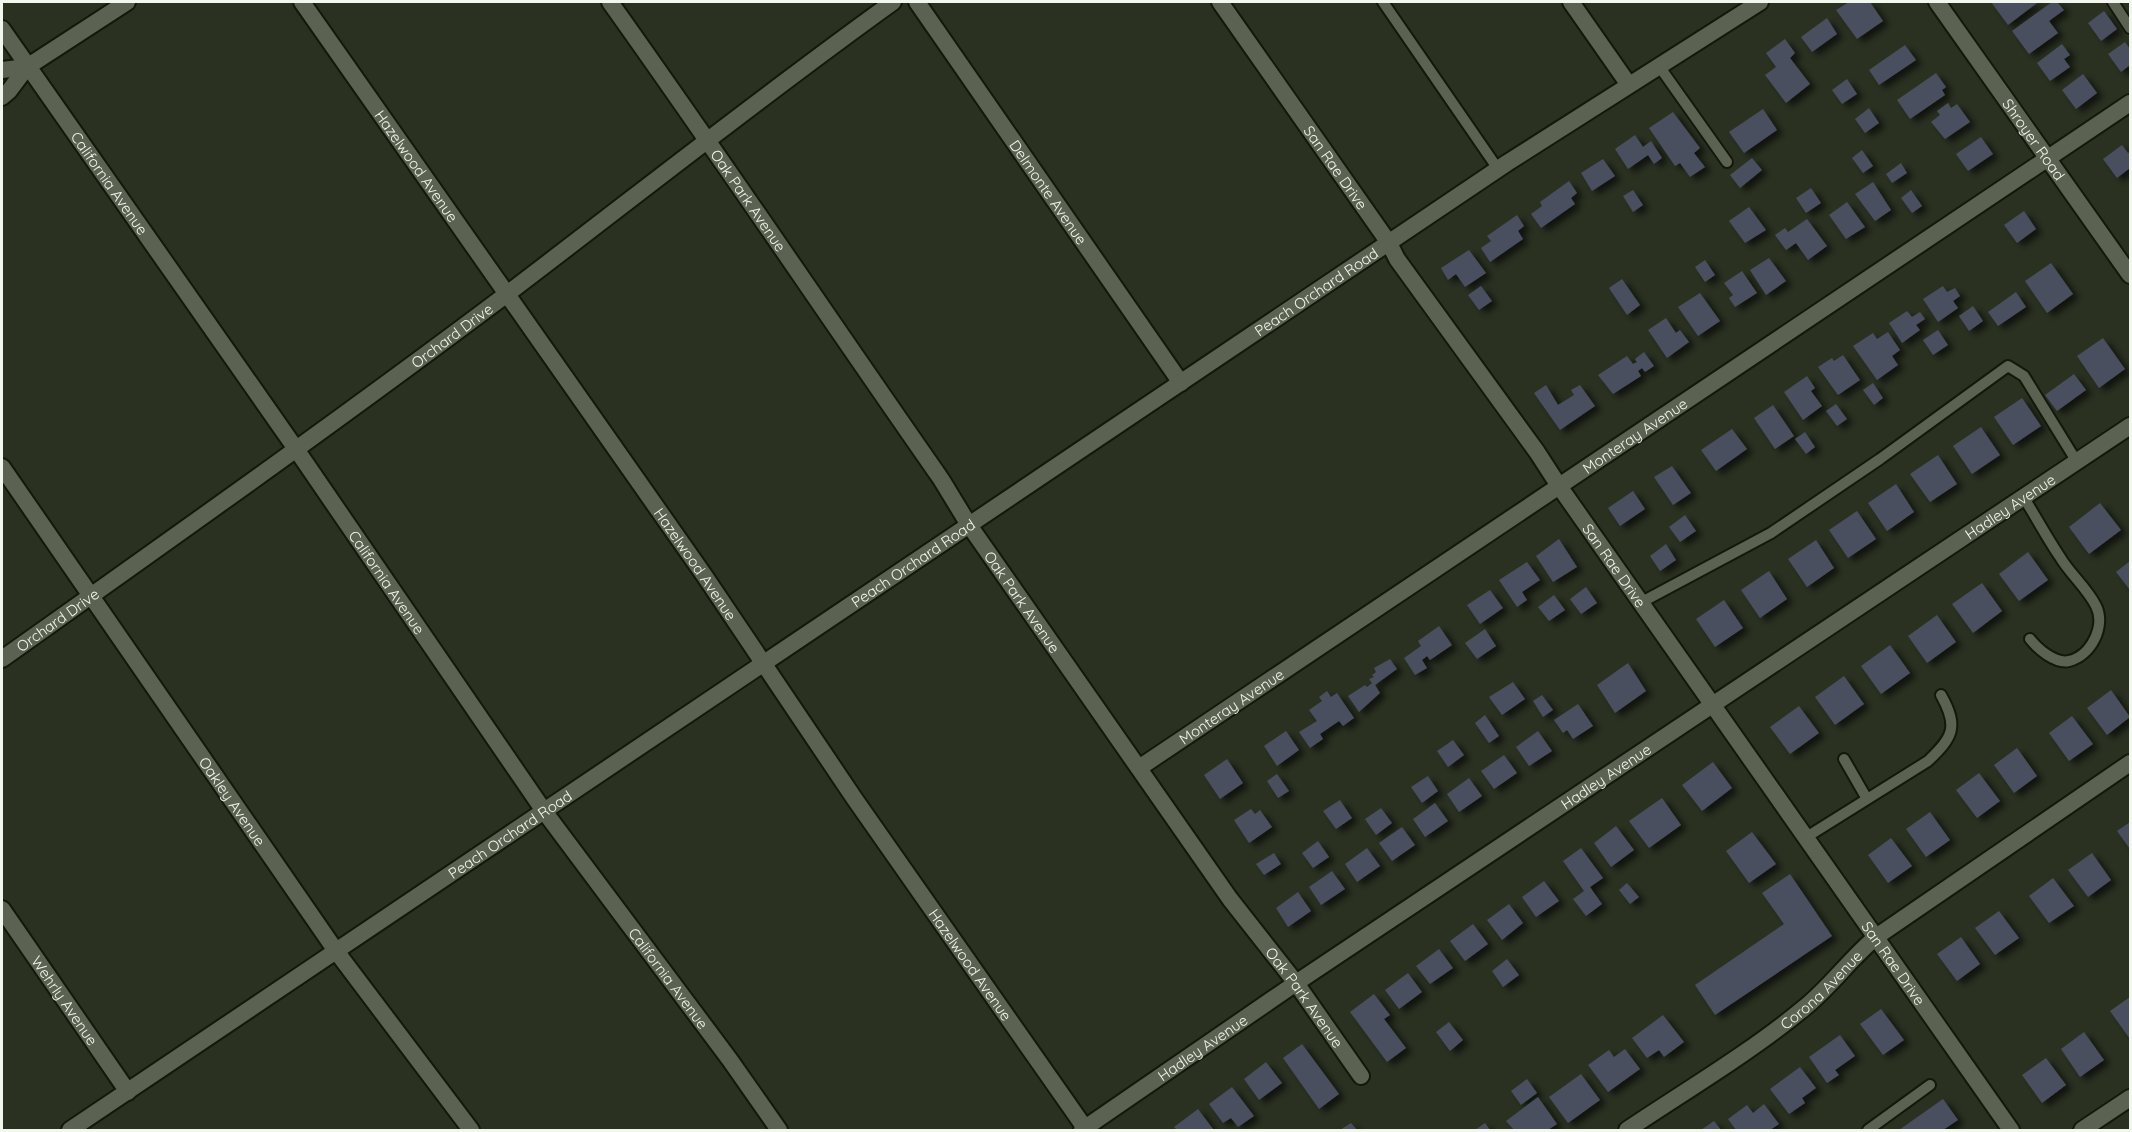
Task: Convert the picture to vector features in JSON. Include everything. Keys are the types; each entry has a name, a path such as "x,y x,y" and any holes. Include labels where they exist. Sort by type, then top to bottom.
{"street":[{"path":"2,96 9,91 27,67 128,2"},
{"name":"Hazelwood Avenue","path":"302,2 764,664 1083,1129"},
{"name":"Oak Park Avenue","path":"610,2 941,479 969,525 1230,899 1296,983 1361,1076"},
{"name":"Orchard Drive","path":"2,659 296,449 893,2"},
{"name":"Delmonte Avenue","path":"917,2 1180,383"},
{"name":"San Rae Drive","path":"1220,2 1389,243 1397,259 1537,452 1640,603 2011,1131"},
{"path":"1571,2 1629,85"},
{"name":"Peach Orchard Road","path":"70,1131 1498,169 1760,2"},
{"name":"Shroyer Road","path":"1937,2 2130,276"},
{"name":"California Avenue","path":"2,29 296,449 544,811 730,1060 779,1131"},
{"path":"2,70 27,67"},
{"name":"Monteray Avenue","path":"1139,768 2130,103"},
{"name":"Hadley Avenue","path":"1083,1129 1296,983 2130,426"},
{"name":"Oakley Avenue","path":"2,466 336,951 471,1131"},
{"name":"Corona Avenue","path":"1627,1131 1780,1027 1807,1006 1857,953 1876,937 2130,764"},
{"name":"Wehrly Avenue","path":"2,909 128,1092"},
{"path":"2082,1131 2130,1098"}],"lane":[{"path":"1383,2 1498,169"},
{"path":"2113,2 2130,28"},
{"path":"1659,66 1727,162"},
{"path":"1640,603 1771,533 1880,459 2008,366 2024,376 2077,462"},
{"path":"2024,498 2060,558 2097,607 2100,623 2089,648 2068,662 2054,660 2030,639"},
{"path":"1805,838 1928,761 1944,746 1952,732 1952,723 1949,709 1941,695"},
{"path":"1844,759 1867,799"},
{"path":"1868,1131 1930,1085"}],"building":[{"path":"1849,2 1870,2 1883,21 1857,39 1836,10"},
{"path":"1991,2 2035,2 2037,3 2008,25"},
{"path":"2052,2 2057,2 2064,10 2049,21 2058,33 2029,54 2012,31"},
{"path":"2104,11 2117,29 2101,41 2088,23"},
{"path":"1827,18 1837,34 1812,52 1801,37"},
{"path":"1785,39 1795,53 1790,58 1810,84 1786,103 1765,75 1776,67 1766,53"},
{"path":"2125,42 2130,49 2130,65 2121,72 2108,54"},
{"path":"2062,44 2070,55 2064,59 2070,67 2050,81 2037,63"},
{"path":"1905,45 1916,60 1879,85 1869,70"},
{"path":"1936,73 1946,87 1942,90 1945,95 1910,119 1897,100"},
{"path":"2083,74 2097,93 2076,109 2062,90"},
{"path":"1847,79 1857,94 1842,104 1832,90"},
{"path":"1948,103 1951,108 1957,104 1970,122 1945,139 1931,122 1940,115 1937,111"},
{"path":"1869,108 1879,123 1865,133 1855,119"},
{"path":"1763,109 1777,130 1744,153 1729,132"},
{"path":"1673,112 1700,148 1694,153 1705,167 1690,177 1680,163 1675,166 1649,128"},
{"path":"1635,135 1643,147 1651,141 1662,158 1654,164 1648,155 1628,169 1615,149"},
{"path":"1981,137 1993,154 1968,171 1956,154"},
{"path":"2122,145 2128,153 2130,152 2130,168 2117,178 2103,159"},
{"path":"1862,150 1873,166 1863,173 1852,158"},
{"path":"1752,158 1762,170 1740,188 1730,175"},
{"path":"1603,159 1615,176 1592,191 1581,173"},
{"path":"1901,163 1907,173 1892,183 1886,174"},
{"path":"1569,181 1577,193 1571,198 1575,204 1541,228 1531,214 1542,206 1540,202"},
{"path":"1873,182 1891,210 1875,221 1855,194"},
{"path":"1811,188 1821,203 1806,213 1796,198"},
{"path":"1633,190 1643,205 1633,212 1623,196"},
{"path":"1911,190 1922,206 1912,213 1901,198"},
{"path":"1847,202 1865,227 1846,239 1829,215"},
{"path":"1749,207 1766,230 1745,243 1729,221"},
{"path":"2024,211 2036,229 2017,243 2004,225"},
{"path":"1517,215 1524,226 1518,231 1523,239 1490,262 1481,248 1491,241 1487,236"},
{"path":"1807,219 1827,246 1808,260 1796,243 1786,250 1775,235 1785,228 1788,232"},
{"path":"1469,250 1486,273 1465,287 1456,274 1448,280 1441,268"},
{"path":"1769,258 1786,281 1766,295 1750,270"},
{"path":"1705,260 1715,275 1705,282 1695,267"},
{"path":"2051,263 2073,294 2047,313 2025,281"},
{"path":"1742,271 1757,293 1735,307 1729,298 1733,295 1724,283"},
{"path":"1622,279 1640,305 1627,315 1609,288"},
{"path":"1481,286 1492,301 1479,310 1468,295"},
{"path":"1943,286 1947,292 1955,288 1960,296 1953,301 1958,308 1938,322 1923,299"},
{"path":"2016,292 2026,307 1998,326 1988,312"},
{"path":"1700,293 1720,321 1698,336 1678,307"},
{"path":"1973,306 1983,321 1969,331 1959,316"},
{"path":"1907,311 1912,317 1920,312 1925,319 1916,325 1920,330 1902,343 1889,323"},
{"path":"1666,318 1676,333 1680,330 1689,342 1667,358 1648,330"},
{"path":"1938,330 1948,345 1933,355 1923,340"},
{"path":"1888,332 1900,350 1892,356 1898,365 1877,380 1853,346 1873,333 1877,339"},
{"path":"2103,338 2125,369 2099,388 2077,356"},
{"path":"1644,352 1654,366 1645,372 1642,368 1638,371 1641,376 1613,394 1598,375 1627,356 1633,364 1637,362 1635,359"},
{"path":"1843,355 1860,380 1838,395 1818,367 1832,358 1834,361"},
{"path":"2074,374 2086,390 2057,411 2045,395"},
{"path":"1807,376 1815,388 1811,391 1822,406 1803,420 1784,392"},
{"path":"1873,383 1883,398 1874,405 1863,390"},
{"path":"1546,385 1558,405 1574,395 1571,390 1580,385 1595,406 1560,430 1534,393"},
{"path":"2022,398 2041,426 2013,445 1994,417"},
{"path":"1836,404 1847,419 1837,426 1826,411"},
{"path":"1773,405 1794,436 1775,449 1754,418"},
{"path":"1981,427 2000,455 1972,474 1953,446"},
{"path":"1732,429 1747,449 1716,471 1701,450"},
{"path":"1805,432 1815,447 1806,454 1795,439"},
{"path":"1938,455 1957,484 1930,502 1910,474"},
{"path":"1672,466 1691,493 1673,505 1654,477"},
{"path":"1896,484 1914,512 1887,531 1868,503"},
{"path":"1633,491 1645,509 1620,526 1608,508"},
{"path":"2100,503 2121,530 2089,554 2069,527"},
{"path":"1857,511 1876,539 1848,558 1829,530"},
{"path":"1685,515 1696,531 1680,542 1669,527"},
{"path":"1559,539 1577,567 1553,582 1536,556"},
{"path":"1816,540 1834,568 1807,587 1788,559"},
{"path":"1666,544 1676,560 1660,571 1650,556"},
{"path":"2028,552 2048,580 2019,601 1999,574"},
{"path":"2130,561 2130,590 2116,572"},
{"path":"1527,562 1540,580 1522,592 1527,600 1517,607 1499,580"},
{"path":"1769,571 1787,599 1760,618 1741,590"},
{"path":"1982,583 2002,611 1973,633 1952,604"},
{"path":"1586,587 1597,603 1581,614 1570,599"},
{"path":"1490,590 1503,608 1480,624 1467,605"},
{"path":"1554,595 1565,610 1549,621 1538,607"},
{"path":"1724,600 1743,628 1715,647 1696,619"},
{"path":"1937,615 1956,642 1927,663 1908,636"},
{"path":"1439,626 1452,645 1430,660 1427,656 1422,660 1427,668 1415,675 1404,658 1421,646 1418,641"},
{"path":"1485,629 1496,646 1477,659 1465,643"},
{"path":"1890,645 1910,673 1881,694 1861,666"},
{"path":"1390,659 1397,669 1375,685 1380,693 1359,712 1348,696 1372,683 1369,679 1374,677 1372,675 1376,672 1374,668"},
{"path":"1628,663 1646,691 1615,713 1597,685"},
{"path":"1844,676 1864,704 1835,725 1815,697"},
{"path":"1513,682 1525,699 1502,715 1489,697"},
{"path":"2111,690 2130,717 2107,735 2087,708"},
{"path":"1327,691 1331,697 1337,693 1354,718 1343,726 1339,721 1320,734 1323,739 1310,748 1299,732 1317,721 1309,710 1322,701 1319,697"},
{"path":"1542,695 1553,710 1543,717 1533,701"},
{"path":"1578,704 1593,726 1573,739 1567,730 1563,733 1554,720"},
{"path":"1799,706 1819,733 1790,754 1770,727"},
{"path":"1485,715 1499,736 1489,743 1475,723"},
{"path":"2072,716 2093,744 2069,761 2049,733"},
{"path":"1286,731 1299,750 1277,766 1264,746"},
{"path":"1538,731 1552,751 1529,766 1516,747"},
{"path":"1453,740 1464,755 1448,767 1437,751"},
{"path":"2017,748 2037,776 2014,793 1994,765"},
{"path":"1504,755 1517,773 1494,789 1481,771"},
{"path":"1227,759 1243,783 1220,799 1204,775"},
{"path":"1713,762 1732,788 1702,811 1682,785"},
{"path":"1979,773 2000,801 1977,818 1956,790"},
{"path":"1277,774 1289,791 1278,798 1267,781"},
{"path":"1428,776 1438,791 1422,803 1411,787"},
{"path":"1469,778 1482,796 1459,812 1447,794"},
{"path":"1662,798 1681,825 1649,848 1629,821"},
{"path":"1340,800 1352,818 1336,829 1323,811"},
{"path":"1435,803 1448,821 1425,837 1413,819"},
{"path":"1381,808 1392,823 1376,835 1365,819"},
{"path":"1251,809 1255,814 1260,810 1272,827 1249,843 1234,820"},
{"path":"1930,812 1950,840 1926,857 1906,829"},
{"path":"2130,822 2130,849 2117,831"},
{"path":"1616,826 1634,850 1611,867 1594,843"},
{"path":"1402,827 1415,845 1392,861 1379,843"},
{"path":"1752,832 1776,864 1749,883 1726,851"},
{"path":"1891,838 1912,866 1888,883 1868,855"},
{"path":"1318,841 1329,857 1313,868 1302,853"},
{"path":"1367,848 1380,866 1357,882 1345,864"},
{"path":"1581,848 1603,878 1590,887 1602,904 1586,916 1573,899 1584,891 1563,861"},
{"path":"1274,853 1281,864 1264,875 1256,864"},
{"path":"2092,853 2111,880 2088,897 2068,870"},
{"path":"1332,871 1345,889 1321,905 1309,887"},
{"path":"1790,874 1832,936 1715,1015 1695,985 1784,924 1762,893"},
{"path":"2053,878 2074,906 2049,923 2029,896"},
{"path":"1544,881 1559,901 1536,917 1522,897"},
{"path":"1627,883 1639,897 1630,904 1619,890"},
{"path":"1298,892 1311,911 1288,927 1276,908"},
{"path":"1509,904 1523,923 1502,940 1487,920"},
{"path":"1999,911 2019,938 1995,955 1975,928"},
{"path":"1473,924 1488,944 1465,961 1450,941"},
{"path":"1961,937 1980,964 1957,981 1937,954"},
{"path":"1439,949 1453,968 1430,984 1416,966"},
{"path":"1507,959 1519,975 1503,987 1492,971"},
{"path":"1408,973 1422,992 1399,1009 1385,990"},
{"path":"1374,994 1390,1015 1384,1019 1406,1048 1387,1062 1350,1012"},
{"path":"2130,997 2130,1039 2110,1011"},
{"path":"1881,1009 1904,1040 1883,1055 1860,1024"},
{"path":"1663,1015 1684,1042 1664,1057 1659,1050 1647,1058 1632,1038"},
{"path":"1449,1022 1463,1040 1450,1051 1436,1032"},
{"path":"2084,1032 2104,1060 2080,1077 2061,1049"},
{"path":"1840,1035 1855,1056 1835,1070 1839,1075 1827,1083 1809,1057"},
{"path":"1302,1044 1339,1094 1319,1109 1283,1058"},
{"path":"1625,1049 1640,1069 1608,1092 1588,1065 1609,1050 1614,1057"},
{"path":"2046,1058 2066,1085 2042,1103 2022,1075"},
{"path":"1266,1062 1282,1083 1259,1100 1244,1079"},
{"path":"1800,1067 1816,1088 1802,1098 1805,1103 1789,1114 1770,1089"},
{"path":"1581,1074 1600,1100 1568,1123 1549,1097"},
{"path":"1527,1079 1537,1093 1521,1105 1511,1091"},
{"path":"1232,1087 1254,1116 1238,1127 1231,1118 1223,1123 1209,1104"},
{"path":"1538,1097 1557,1124 1548,1130 1514,1130 1506,1121"},
{"path":"1943,1099 1958,1120 1943,1130 1899,1130"},
{"path":"1764,1104 1779,1124 1770,1130 1736,1130 1728,1119 1747,1105 1753,1113"},
{"path":"1198,1109 1213,1129 1177,1130 1174,1127"},
{"path":"1714,1121 1721,1130 1701,1130"},
{"path":"1351,1123 1357,1130 1340,1130"},
{"path":"1485,1123 1490,1130 1475,1130"}]}
